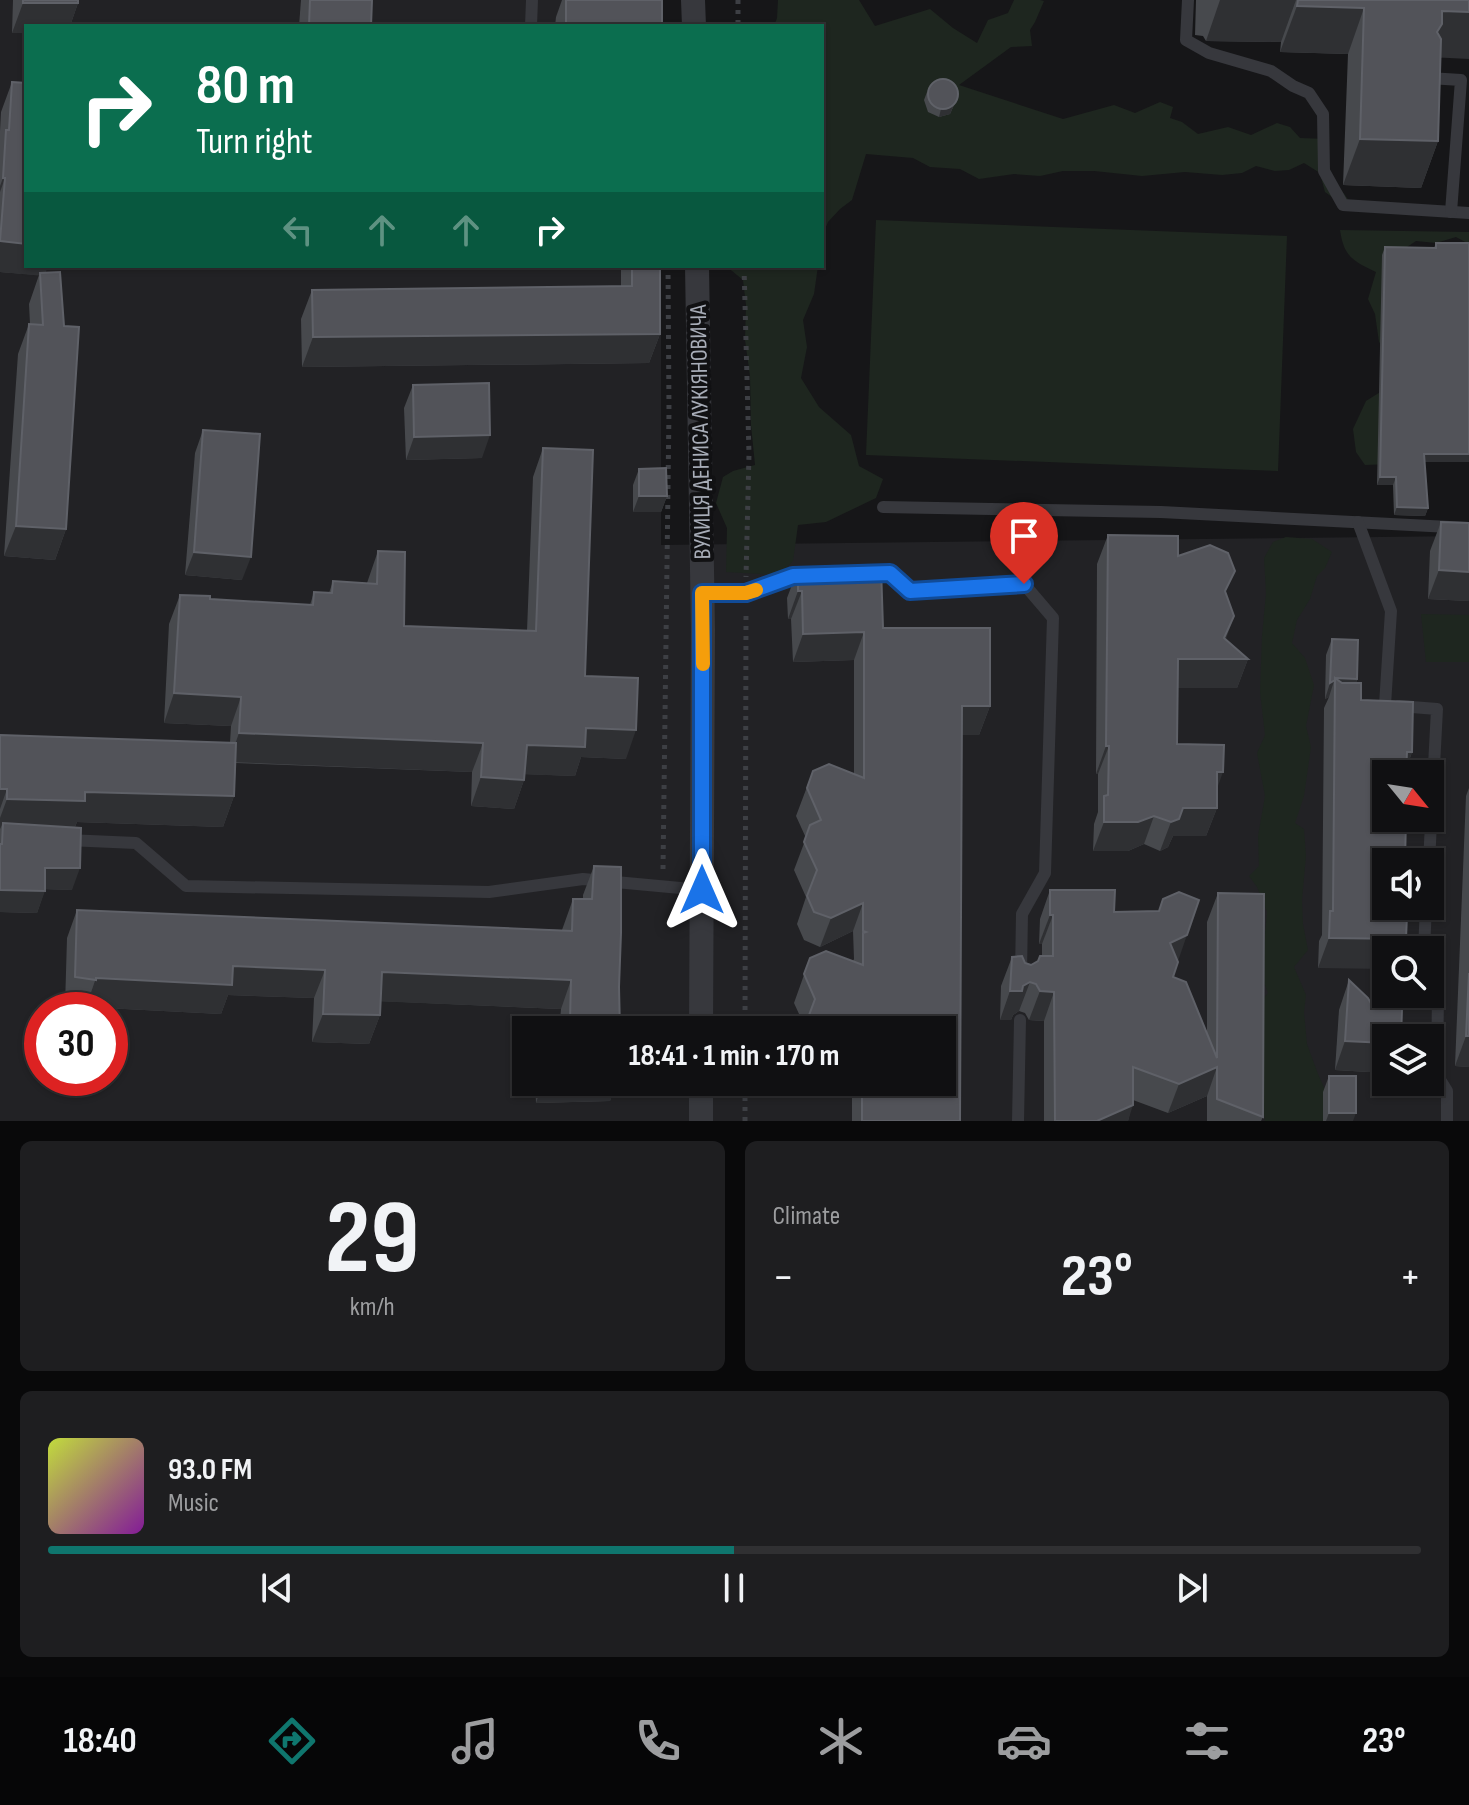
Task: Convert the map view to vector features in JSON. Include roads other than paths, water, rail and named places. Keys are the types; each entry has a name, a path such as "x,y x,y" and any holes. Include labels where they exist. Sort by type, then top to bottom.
{"street":[{"path":"693,0 694,24"},
{"name":"ВУЛИЦЯ ДЕНИСА ЛУКІЯНОВИЧА","path":"697,268 702,593 701,1016"},
{"path":"701,1096 701,1121"}],"lane":[{"path":"531,24 532,0"},
{"path":"1188,0 1186,40 1209,53 1271,71 1309,93 1323,114 1324,171 1343,205 1469,213"},
{"path":"1429,78 1461,80 1451,212"},
{"path":"883,507 1161,512 1469,528"},
{"path":"1358,522 1391,611 1378,705 1437,709 1430,848"},
{"path":"849,575 890,573 910,591 1024,584 1053,618 1045,873 1022,914 1020,985"},
{"path":"702,593 746,593 793,576 821,576"},
{"path":"60,840 136,843 186,886 489,892 583,879 702,890"},
{"path":"1438,1008 1437,1075 1447,1091 1447,1121"},
{"path":"1018,1121 1020,1020"}]}
